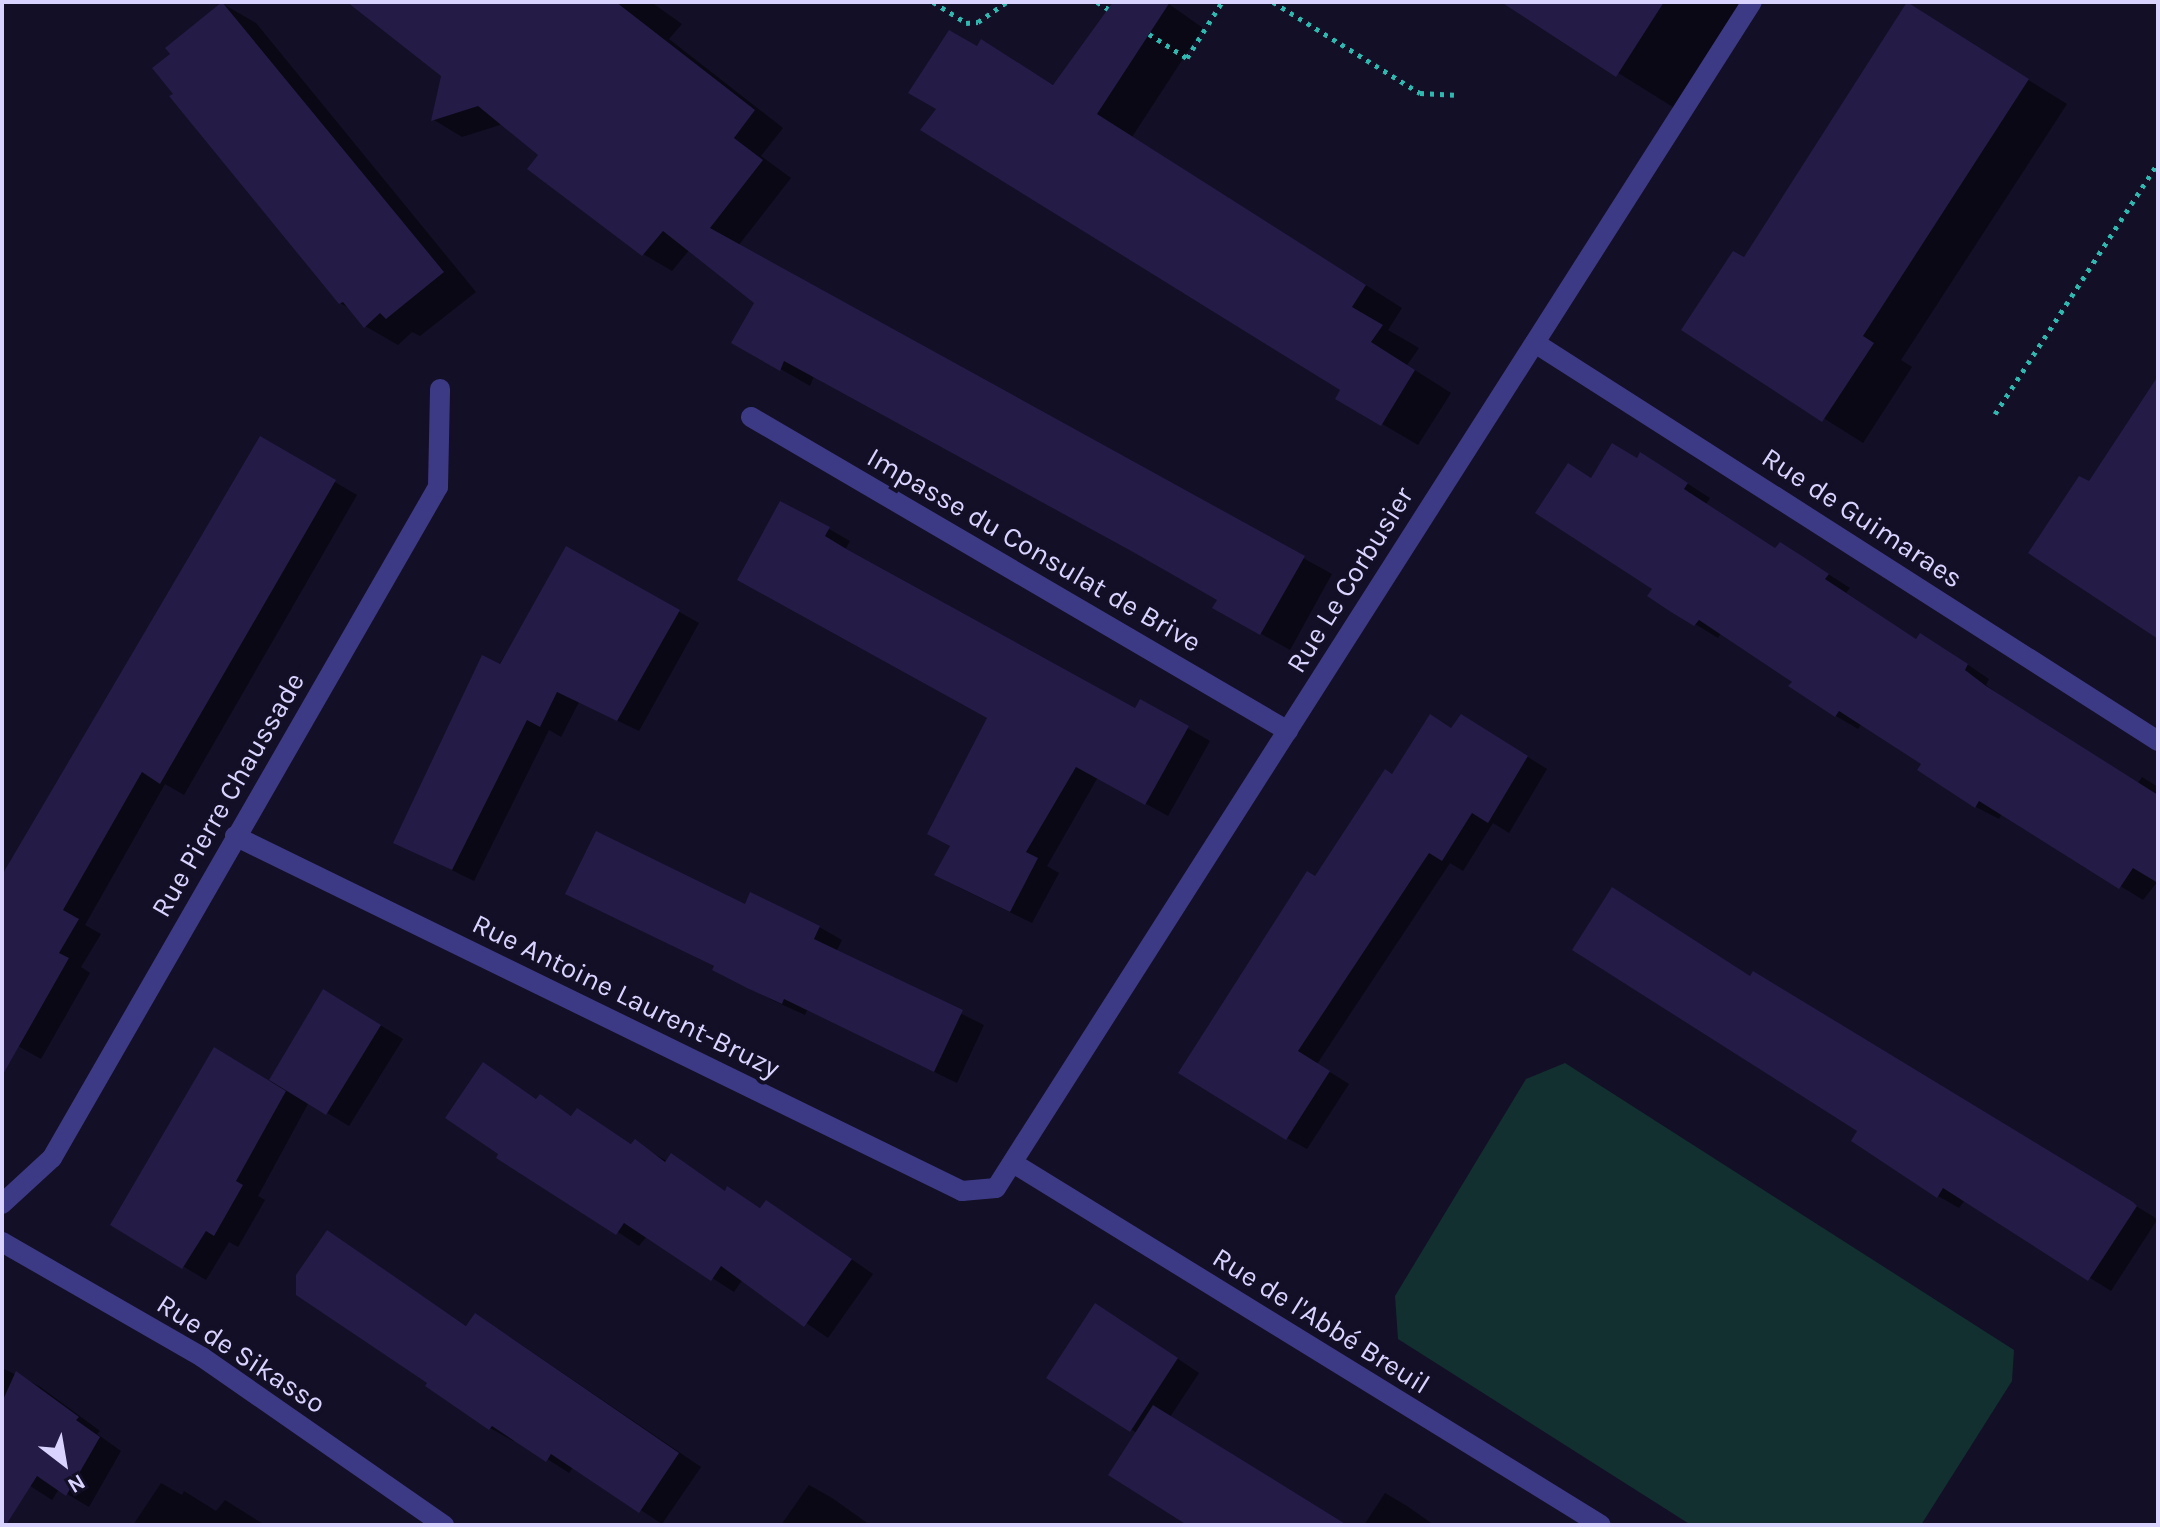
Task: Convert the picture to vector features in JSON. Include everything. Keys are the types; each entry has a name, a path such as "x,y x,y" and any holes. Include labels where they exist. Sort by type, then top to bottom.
{"street":[{"name":"Rue Le Corbusier","path":"996,1188 1752,2"},
{"name":"Rue de Guimaraes","path":"1535,343 2158,741"},
{"name":"Rue Pierre Chaussade","path":"2,1204 52,1158 438,487 440,389"},
{"name":"Impasse du Consulat de Brive","path":"751,417 1288,731"},
{"name":"Rue Antoine Laurent-Bruzy","path":"235,836 962,1191 996,1188"},
{"name":"Rue de l'Abbé Breuil","path":"1013,1163 1601,1525"},
{"name":"Rue de Sikasso","path":"2,1242 202,1357 444,1525"}],"path":[{"path":"933,2 966,23 978,22 1007,2"},
{"path":"1097,2 1108,9"},
{"path":"1149,34 1187,58 1222,2"},
{"path":"1273,2 1420,93 1454,95"},
{"path":"1995,414 2158,163"}],"green space":[{"path":"1565,1063 2014,1350 2012,1381 1921,1525 1691,1525 1398,1339 1395,1296 1526,1079"}],"building":[{"path":"222,2 444,272 386,319 380,313 364,328 343,302 339,304 169,96 173,94 152,68 170,54 165,48"},
{"path":"347,2 616,2 755,110 734,138 763,160 710,228 1305,556 1260,635 1212,608 1217,600 1133,552 784,361 780,371 731,343 754,303 663,231 642,256 527,169 538,155 478,106 431,121 441,76"},
{"path":"1113,2 1170,2 1097,114 1366,285 1352,307 1383,325 1371,342 1415,370 1381,426 1335,399 1340,390 920,130 936,109 908,93 949,30 977,46 981,39 1053,85"},
{"path":"1501,2 1664,2 1616,77"},
{"path":"1907,2 2029,79 1863,336 1874,343 1822,422 1681,330 1733,251 1744,257"},
{"path":"2158,376 2158,639 2028,553 2079,476 2089,481"},
{"path":"260,436 336,480 160,784 142,772 63,910 79,919 59,953 69,958 2,1076 2,875"},
{"path":"1612,443 1637,458 1640,452 1665,468 1688,483 1684,489 1775,548 1780,542 1805,558 1829,574 1825,579 1916,639 1920,633 1968,664 1965,670 1986,686 2158,795 2158,883 2133,868 2119,889 1979,801 1975,808 1917,770 1921,764 1839,711 1835,717 1788,686 1792,682 1699,620 1694,626 1647,596 1652,589 1535,513 1568,463 1591,478"},
{"path":"780,501 830,527 825,536 848,550 1135,708 1140,699 1189,726 1145,805 1076,767 1026,852 1038,858 1010,912 934,875 950,846 927,834 987,718 737,580"},
{"path":"566,546 680,610 617,721 557,692 540,727 527,720 452,870 393,843 482,655 500,664"},
{"path":"1430,714 1451,728 1461,714 1528,756 1488,823 1472,813 1442,861 1429,853 1298,1051 1330,1071 1286,1140 1178,1073 1307,871 1315,876 1385,769 1392,774"},
{"path":"596,831 745,904 750,892 820,926 814,939 963,1010 934,1072 784,999 782,1004 747,988 712,970 714,966 565,894"},
{"path":"1612,887 1750,976 1753,971 2133,1202 2137,1206 2088,1281 1943,1188 1937,1198 1851,1141 1857,1131 1572,950"},
{"path":"323,989 381,1025 326,1115 269,1080"},
{"path":"214,1047 286,1091 236,1181 243,1185 214,1236 206,1231 182,1269 110,1225"},
{"path":"483,1062 536,1099 540,1094 571,1116 577,1108 631,1144 635,1139 665,1162 671,1153 725,1191 727,1186 760,1208 766,1200 852,1259 804,1327 721,1266 711,1281 624,1223 616,1235 496,1158 498,1154 445,1118"},
{"path":"327,1230 466,1326 475,1313 679,1453 639,1513 551,1454 546,1462 492,1426 489,1430 425,1386 427,1383 296,1295 296,1275"},
{"path":"1095,1303 1178,1358 1130,1432 1046,1378"},
{"path":"16,1371 79,1417 76,1420 100,1437 66,1496 37,1476 6,1525 2,1525 2,1402"},
{"path":"1153,1405 1347,1525 1187,1525 1108,1475"}]}
